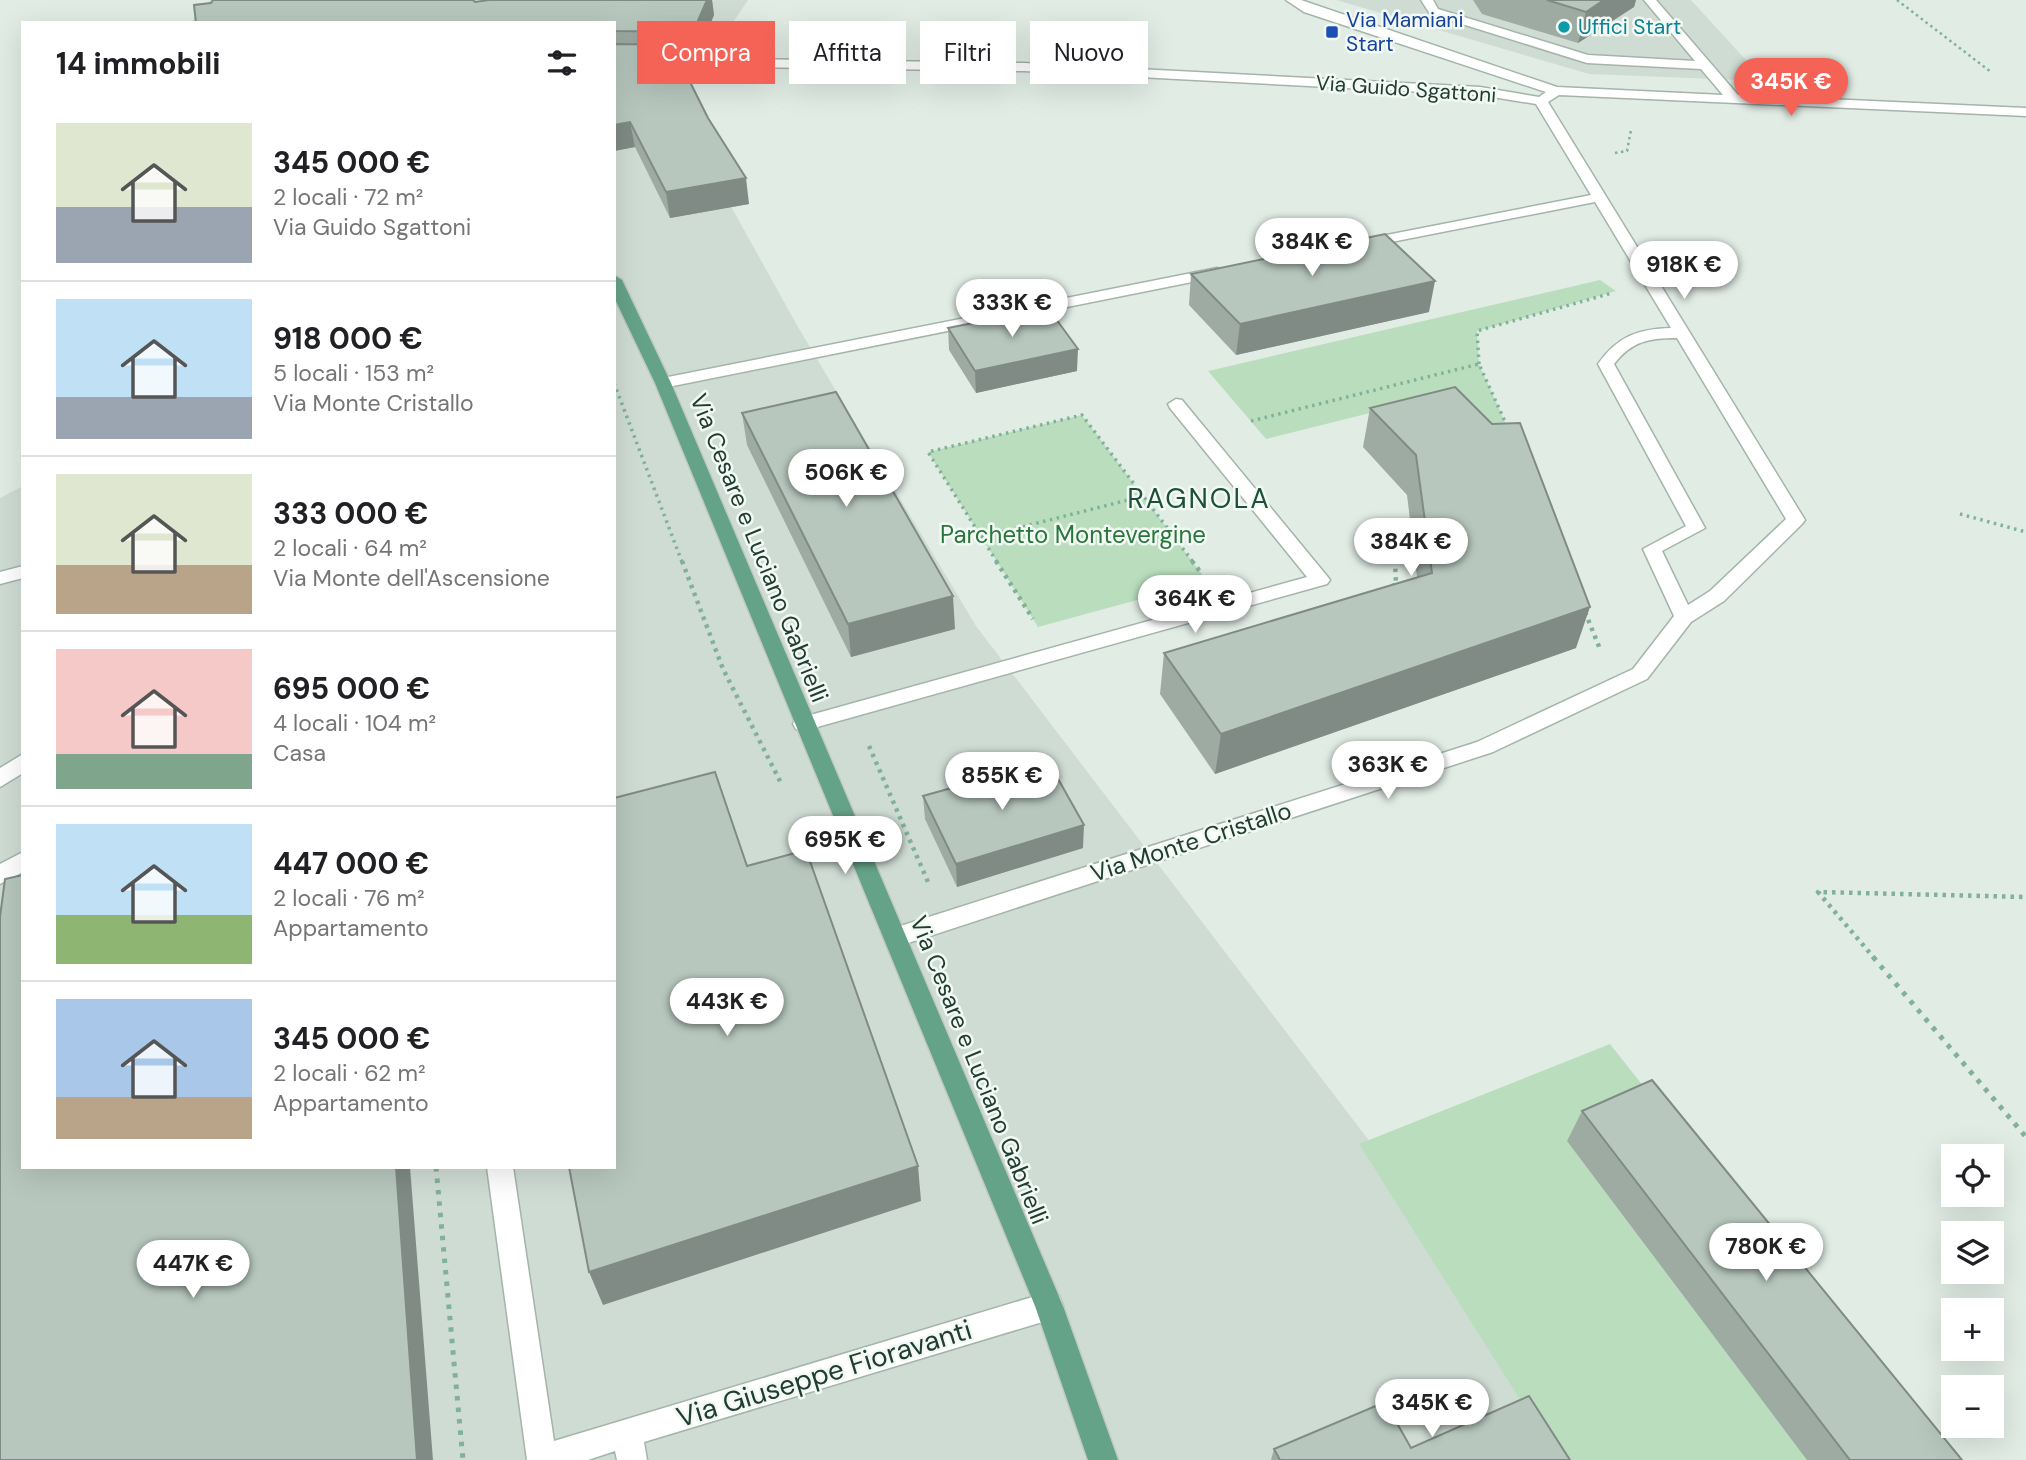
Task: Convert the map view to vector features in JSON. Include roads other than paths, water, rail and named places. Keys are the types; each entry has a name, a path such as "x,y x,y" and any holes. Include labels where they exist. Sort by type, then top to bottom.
{"main road":[{"name":"Via Cesare e Luciano Gabrielli","path":"616,284 663,383 803,724 896,937 1049,1306 1103,1460"}],"street":[{"path":"1292,0 1308,9 1556,91 2026,112"},
{"path":"1427,0 1433,11 1587,59 1705,65"},
{"path":"1650,0 1733,98"},
{"name":"Via Guido Sgattoni","path":"616,61 1024,67 1480,91 1541,101"},
{"path":"1541,101 1556,91"},
{"name":"Via Monte Cristallo","path":"896,937 1485,747 1640,674 1684,617 1717,596 1796,520 1541,101"},
{"path":"1342,248 1600,197"},
{"path":"663,383 1233,270"},
{"path":"1682,333 1642,334 1619,344 1606,364 1696,528 1652,549 1684,617"},
{"path":"803,724 1320,580 1176,404"},
{"path":"0,578 21,573"},
{"path":"0,779 21,763"},
{"path":"0,857 21,861"},
{"path":"0,875 21,862"},
{"path":"500,1169 543,1460"},
{"name":"Via Giuseppe Fioravanti","path":"543,1460 630,1446 1049,1306"}],"place":[{"name":"Uffici Start","path":"1564,27"},
{"name":"Via Mamiani Start","path":"1332,32"}],"district":[{"name":"RAGNOLA","path":"1199,498"}],"park label":[{"name":"Parchetto Montevergine","path":"1073,535"}]}
